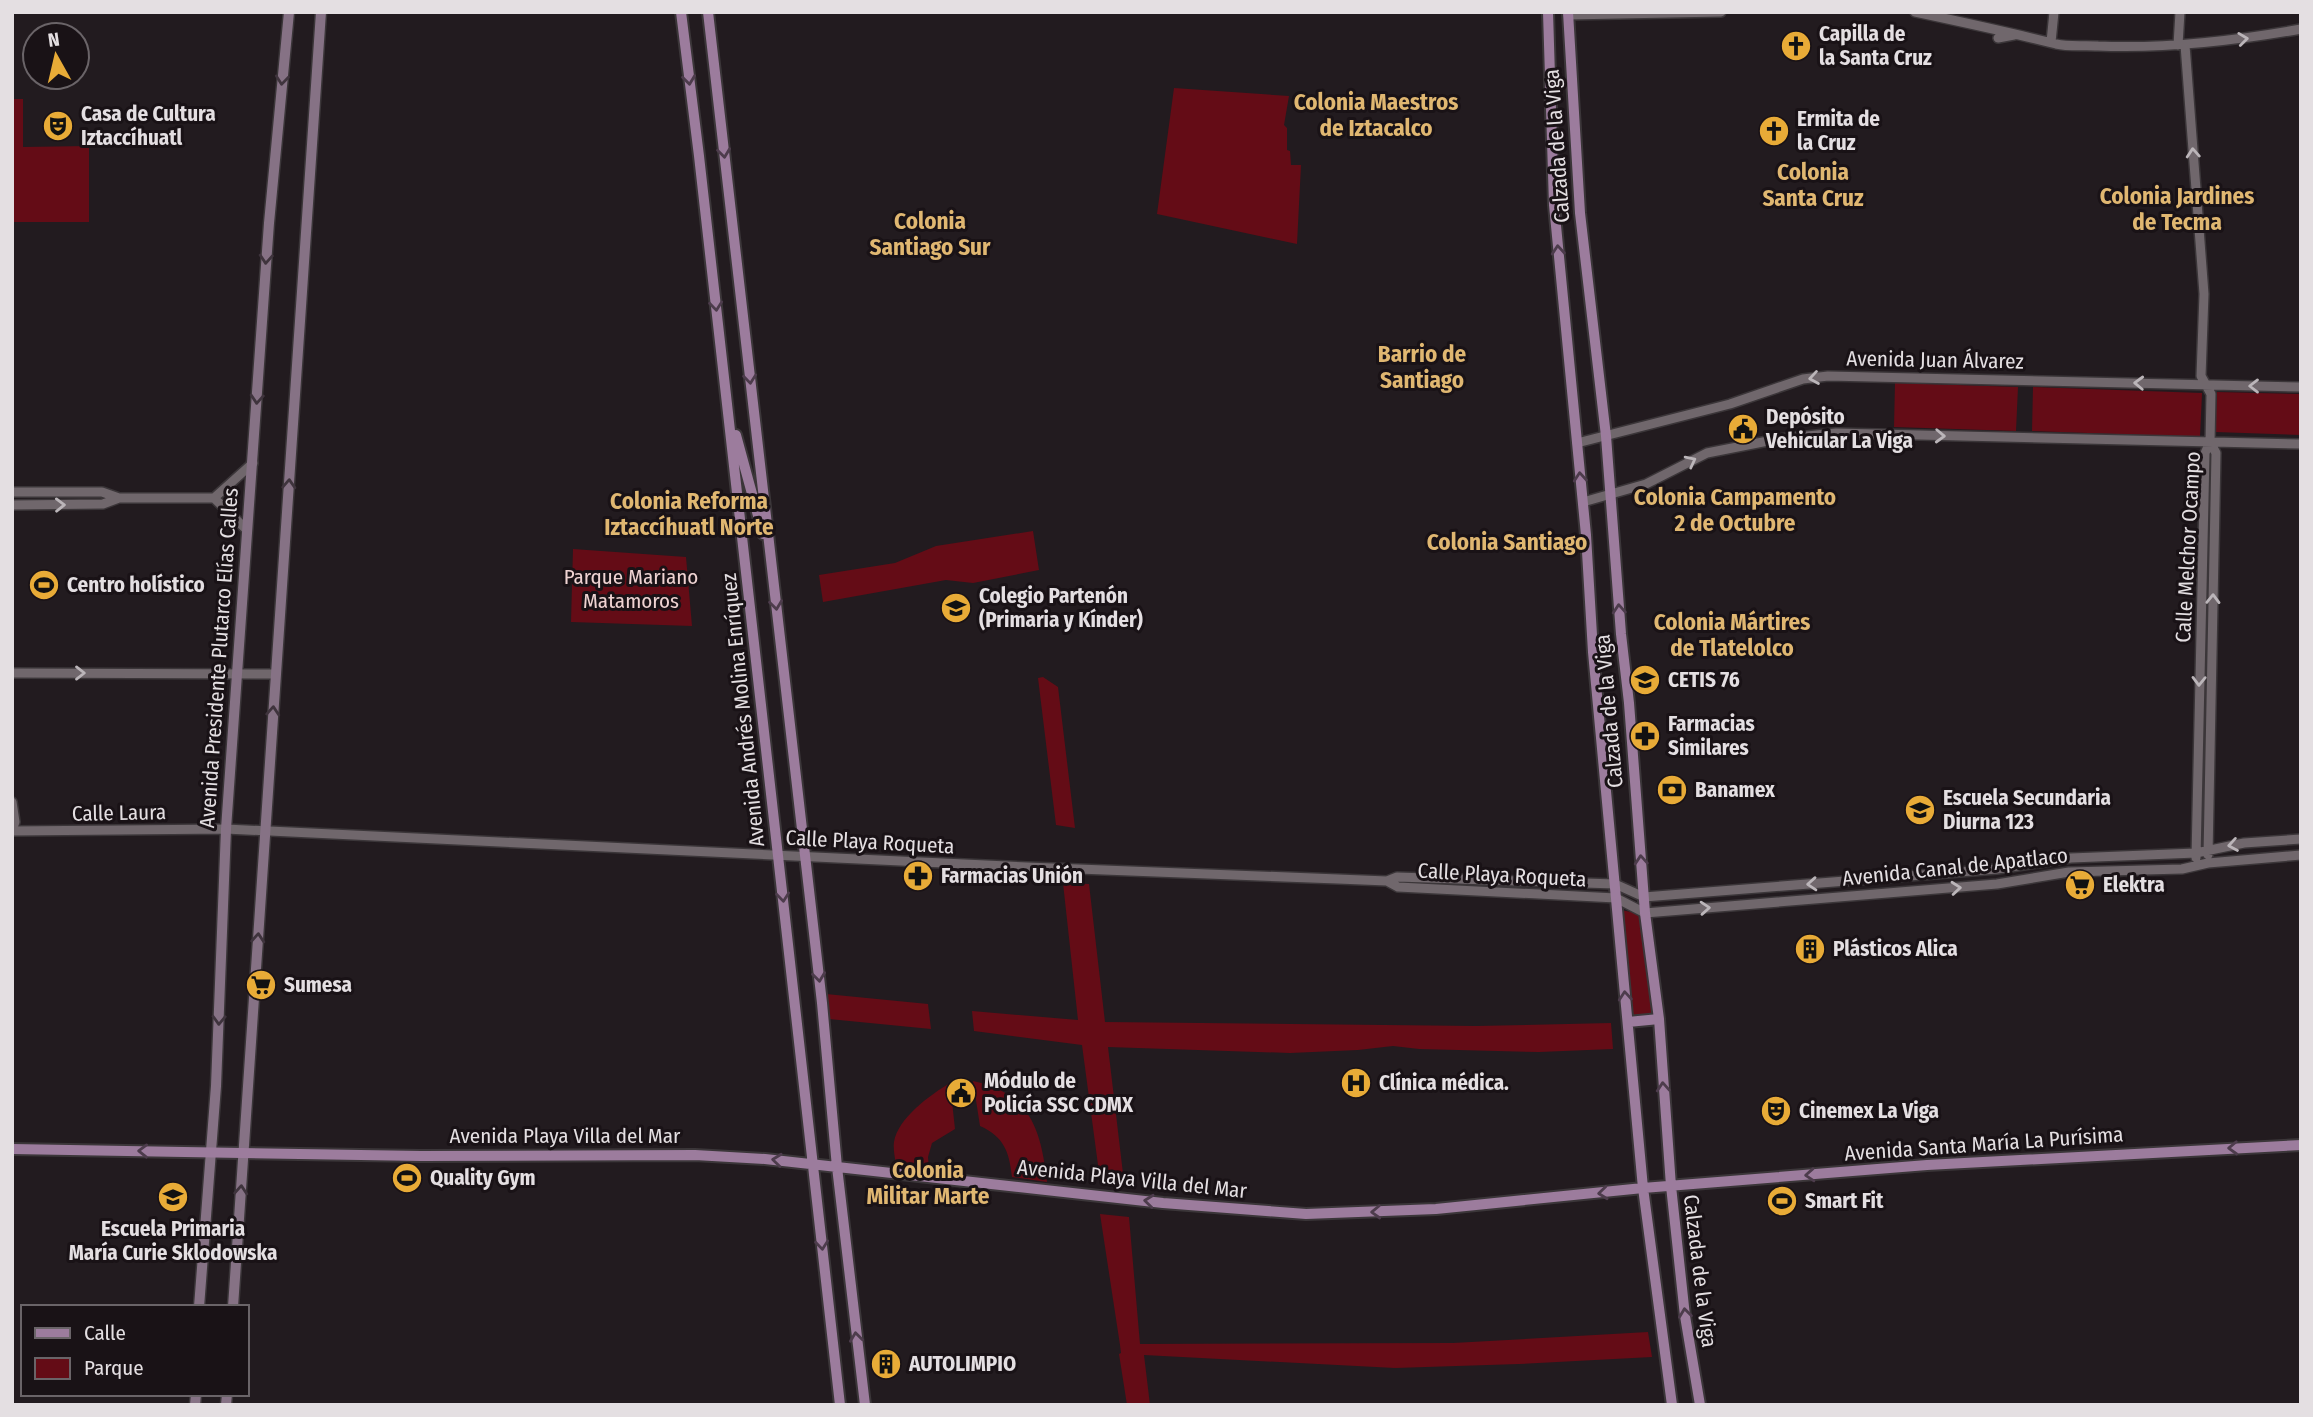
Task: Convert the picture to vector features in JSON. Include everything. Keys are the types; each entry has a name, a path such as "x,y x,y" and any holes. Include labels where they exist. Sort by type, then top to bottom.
{"main road":[{"name":"Avenida Presidente Plutarco Elías Calles","path":"199,1305 211,1152 236,674 269,223 289,12"},
{"path":"233,1305 321,12"},
{"name":"Avenida Andrés Molina Enríquez","path":"681,12 840,1405"},
{"name":"Avenida Andrés Molina Enríquez","path":"708,12 822,1003 836,1167 864,1405"},
{"name":"Calzada de la Viga","path":"1548,12 1548,88 1555,216 1583,502 1592,642 1643,1188 1672,1405"},
{"name":"Calzada de la Viga","path":"1568,14 1580,214 1606,436 1671,1186 1685,1316 1700,1405"},
{"path":"1555,216 1580,214"},
{"path":"727,398 772,569"},
{"path":"1628,1022 1658,1019"},
{"name":"Avenida Santa María La Purísima","path":"1671,1186 1927,1165 2301,1145"},
{"name":"Avenida Playa Villa del Mar","path":"12,1149 421,1156 695,1156 813,1164 1163,1203 1306,1214 1436,1209 1671,1186"}],"street":[{"path":"1568,14 1721,12"},
{"path":"1915,12 1997,28 2056,44 2120,47 2182,45 2301,29"},
{"path":"2050,42 2054,12"},
{"path":"2180,12 2204,294 2202,376 2211,394 2210,442"},
{"path":"1998,38 2016,34"},
{"name":"Avenida Juan Álvarez","path":"1577,443 1730,404 1811,377 1849,375 2301,387"},
{"path":"1583,502 1646,484 1707,453 1778,439 1836,433 2301,444"},
{"name":"Calle Melchor Ocampo","path":"2208,863 2216,453 2210,442"},
{"name":"Calle Melchor Ocampo","path":"2196,866 2205,453 2210,442"},
{"path":"214,499 253,463"},
{"path":"12,492 102,492 119,498 214,499 247,530"},
{"path":"12,505 103,504 119,498"},
{"path":"12,673 276,674"},
{"path":"12,802 15,822 12,831"},
{"name":"Calle Playa Roqueta","path":"226,829 1387,881 1397,877 1615,884"},
{"name":"Calle Laura","path":"12,831 226,829"},
{"name":"Avenida Canal de Apatlaco","path":"1615,884 1644,897 1997,869 2071,858 2196,853 2244,843 2301,839"},
{"name":"Avenida Canal de Apatlaco","path":"1646,913 1997,884 2069,872 2182,869 2208,863 2301,855"},
{"name":"Calle Playa Roqueta","path":"1387,881 1398,887 1616,898"},
{"path":"1616,898 1646,913"}],"green space":[{"path":"1174,88 1289,96 1284,125 1287,128 1287,150 1290,151 1291,165 1301,165 1297,244 1157,214"},
{"path":"12,99 23,99 23,147 89,146 89,222 12,222"},
{"path":"1895,383 2018,387 2016,431 1894,427"},
{"path":"2033,387 2202,393 2200,437 2032,431"},
{"path":"2217,392 2301,394 2301,435 2215,432"},
{"path":"1033,531 1039,570 973,583 946,580 823,602 819,575 895,563 936,546"},
{"name":"Parque Mariano Matamoros","path":"573,549 686,557 692,626 571,622"},
{"path":"1043,677 1058,687 1075,828 1056,825 1038,678"},
{"path":"1063,883 1089,884 1105,1022 1476,1026 1611,1023 1613,1049 1539,1052 1393,1046 1290,1053 1108,1047 1124,1182 1100,1180 1082,1045 974,1031 972,1011 1078,1020"},
{"path":"1620,910 1643,914 1655,1017 1630,1019"},
{"path":"826,994 928,1004 931,1029 829,1019"},
{"path":"973,1081 1008,1094 1029,1116 1041,1146 1047,1182 1012,1177 1004,1146 995,1135 980,1126"},
{"path":"950,1083 955,1129 932,1143 928,1157 929,1169 896,1165 894,1142 902,1124 925,1101"},
{"path":"1100,1214 1129,1217 1140,1344 1453,1343 1648,1332 1652,1357 1395,1368 1144,1355 1150,1405 1127,1405"}],"place":[{"name":"Capilla de la Santa Cruz","path":"1796,46"},
{"name":"Casa de Cultura Iztaccíhuatl","path":"58,126"},
{"name":"Ermita de la Cruz","path":"1774,131"},
{"name":"Depósito Vehicular La Viga","path":"1743,429"},
{"name":"Centro holístico","path":"44,585"},
{"name":"Colegio Partenón (Primaria y Kínder)","path":"956,608"},
{"name":"CETIS 76","path":"1645,680"},
{"name":"Farmacias Similares","path":"1645,736"},
{"name":"Banamex","path":"1672,790"},
{"name":"Escuela Secundaria Diurna 123","path":"1920,810"},
{"name":"Farmacias Unión","path":"918,876"},
{"name":"Elektra","path":"2080,885"},
{"name":"Plásticos Alica","path":"1810,949"},
{"name":"Sumesa","path":"261,985"},
{"name":"Clínica médica.","path":"1356,1083"},
{"name":"Módulo de Policía SSC CDMX","path":"961,1093"},
{"name":"Cinemex La Viga","path":"1776,1111"},
{"name":"Quality Gym","path":"407,1178"},
{"name":"Escuela Primaria María Curie Sklodowska","path":"173,1197"},
{"name":"Smart Fit","path":"1782,1201"},
{"name":"AUTOLIMPIO","path":"886,1364"}],"district":[{"name":"Colonia Maestros de Iztacalco","path":"1376,115"},
{"name":"Colonia Santa Cruz","path":"1813,185"},
{"name":"Colonia Jardines de Tecma","path":"2177,209"},
{"name":"Colonia Santiago Sur","path":"930,234"},
{"name":"Barrio de Santiago","path":"1422,367"},
{"name":"Colonia Campamento 2 de Octubre","path":"1735,510"},
{"name":"Colonia Reforma Iztaccíhuatl Norte","path":"689,514"},
{"name":"Colonia Santiago","path":"1507,542"},
{"name":"Colonia Mártires de Tlatelolco","path":"1732,635"},
{"name":"Colonia Militar Marte","path":"928,1183"}]}
